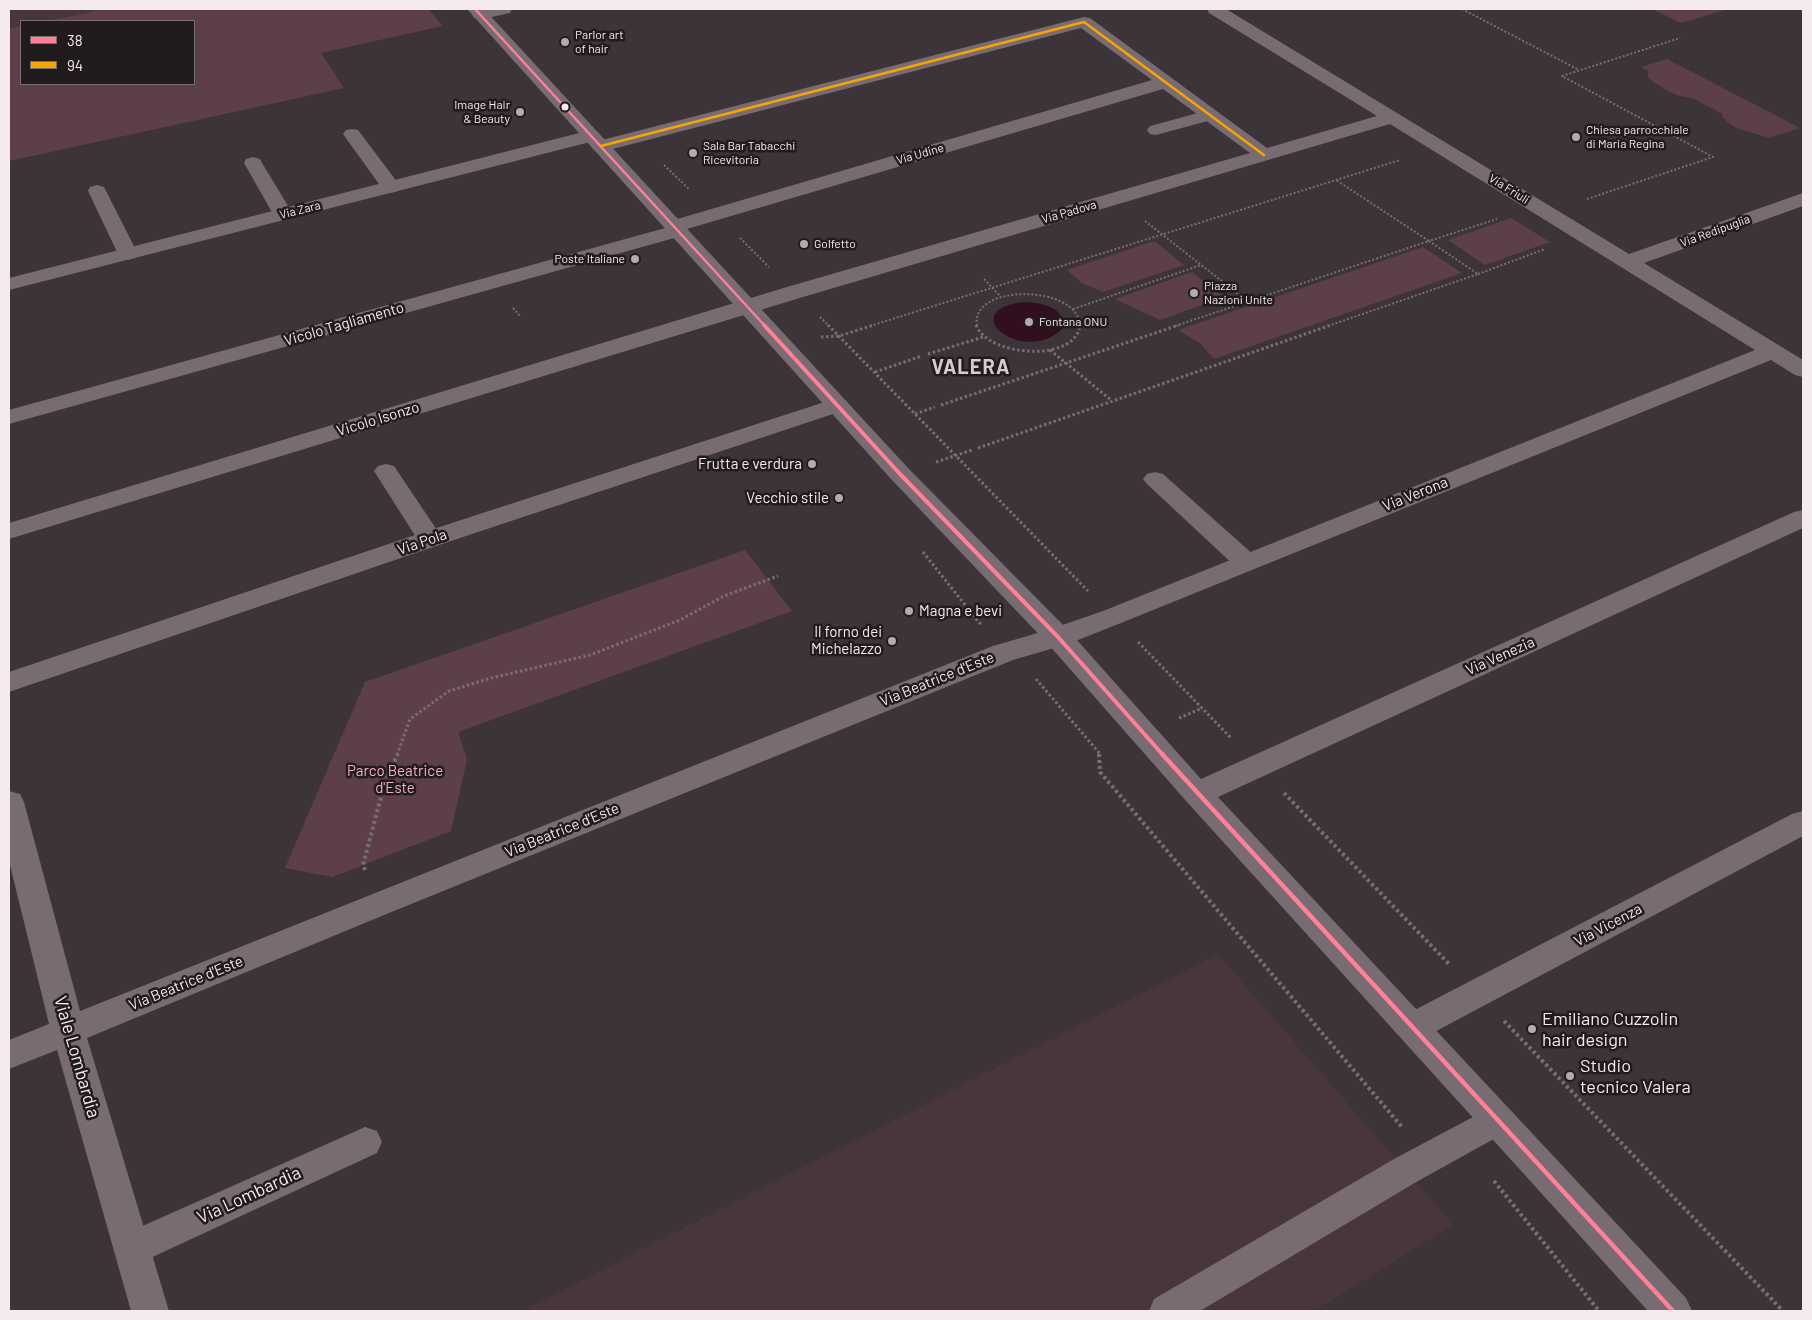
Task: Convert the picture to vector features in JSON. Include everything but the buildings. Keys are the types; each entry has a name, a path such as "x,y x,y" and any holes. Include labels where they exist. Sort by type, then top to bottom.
{"street":[{"path":"477,12 504,9"},
{"name":"Via Friuli","path":"1215,9 1803,370"},
{"path":"477,12 837,405 1058,637 1197,794 1673,1311"},
{"name":"Via Zara","path":"9,284 391,186 596,141 635,136 1084,22 1166,82"},
{"path":"1166,82 1264,155"},
{"name":"Via Udine","path":"676,228 715,214 1166,82"},
{"name":"Via Padova","path":"747,307 1392,118"},
{"name":"Via Redipuglia","path":"1628,262 1803,199"},
{"name":"Vicolo Tagliamento","path":"9,417 676,228"},
{"name":"Vicolo Isonzo","path":"9,531 747,307"},
{"name":"Via Verona","path":"1058,637 1773,351"},
{"name":"Via Pola","path":"9,682 430,539 837,405"},
{"name":"Via Venezia","path":"1197,794 1803,518"},
{"name":"Via Beatrice d'Este","path":"9,1055 378,904 1003,653 1058,637"},
{"name":"Viale Lombardia","path":"9,802 68,1031 150,1311"},
{"name":"Via Vicenza","path":"1413,1028 1803,822"}],"lane":[{"path":"1156,130 1209,115"},
{"path":"352,134 391,186"},
{"path":"253,163 282,214"},
{"path":"97,191 128,254"},
{"path":"386,471 430,539"},
{"path":"1155,479 1246,562"},
{"path":"1167,1311 1406,1170 1498,1120"},
{"name":"Via Lombardia","path":"133,1248 365,1142"}],"path":[{"path":"1462,9 1580,71"},
{"path":"1586,200 1713,157 1562,76 1680,38"},
{"path":"635,136 875,372 1783,1311"},
{"path":"778,341 839,336 1440,147"},
{"path":"1336,180 1478,274"},
{"path":"1116,198 1247,301"},
{"path":"941,405 1247,301 1537,207"},
{"path":"978,448 1546,249"},
{"path":"1073,309 1201,265"},
{"path":"984,279 1001,297"},
{"path":"1033,294 1056,300 1073,309 1079,318 1080,328 1075,337 1064,345 1050,350 1019,351 1003,348 990,342 976,326 976,317 980,309 1001,297 1033,294"},
{"path":"928,354 983,336"},
{"path":"1050,350 1112,400"},
{"path":"875,372 922,356"},
{"path":"915,414 935,407"},
{"path":"378,904 363,865 386,778 400,750 410,719 449,691 491,678 590,655 680,620 724,596 778,576"}],"shaded area":[{"path":"9,9 106,9 51,20 20,20 20,26 9,29"},
{"name":"Fontana ONU","path":"1022,302 1043,304 1056,310 1063,321 1063,328 1048,338 1031,342 1016,340 1003,333 995,325 994,316 1002,308"},
{"path":"1218,954 1453,1225 1314,1311 522,1311"}],"green space":[{"path":"106,9 428,9 443,26 321,53 344,88 9,161 9,29 20,26 20,85 195,85 195,20 51,20"},
{"path":"1652,9 1728,9 1681,23"},
{"path":"1667,59 1800,128 1768,138 1734,127 1722,117 1723,114 1692,98 1668,91 1648,78 1648,71 1641,67"},
{"path":"1511,218 1550,242 1485,265 1448,240"},
{"path":"1154,241 1184,265 1103,292 1082,283 1067,270"},
{"path":"1423,247 1462,273 1214,359 1200,343 1178,330"},
{"path":"1192,272 1224,297 1160,320 1115,299"},
{"name":"Parco Beatrice d'Este","path":"745,550 792,611 458,732 467,759 451,831 332,877 285,868 365,682"}],"transit line":[{"name":"38","path":"475,9 900,474 1058,637 1197,794 1673,1311"},
{"name":"94","path":"601,146 1084,22 1264,155"}],"place":[{"name":"Parlor art of hair","path":"565,42"},
{"name":"Image Hair & Beauty","path":"520,112"},
{"name":"Chiesa parrocchiale di Maria Regina","path":"1576,137"},
{"name":"Sala Bar Tabacchi Ricevitoria","path":"693,153"},
{"name":"Golfetto","path":"804,244"},
{"name":"Poste Italiane","path":"635,259"},
{"name":"Piazza Nazioni Unite","path":"1194,293"},
{"name":"Fontana ONU","path":"1029,322"},
{"name":"Frutta e verdura","path":"812,464"},
{"name":"Vecchio stile","path":"839,498"},
{"name":"Magna e bevi","path":"909,611"},
{"name":"Il forno dei Michelazzo","path":"892,641"},
{"name":"Emiliano Cuzzolin hair design","path":"1532,1029"},
{"name":"Studio tecnico Valera","path":"1570,1076"}],"district":[{"name":"VALERA","path":"971,367"}]}
